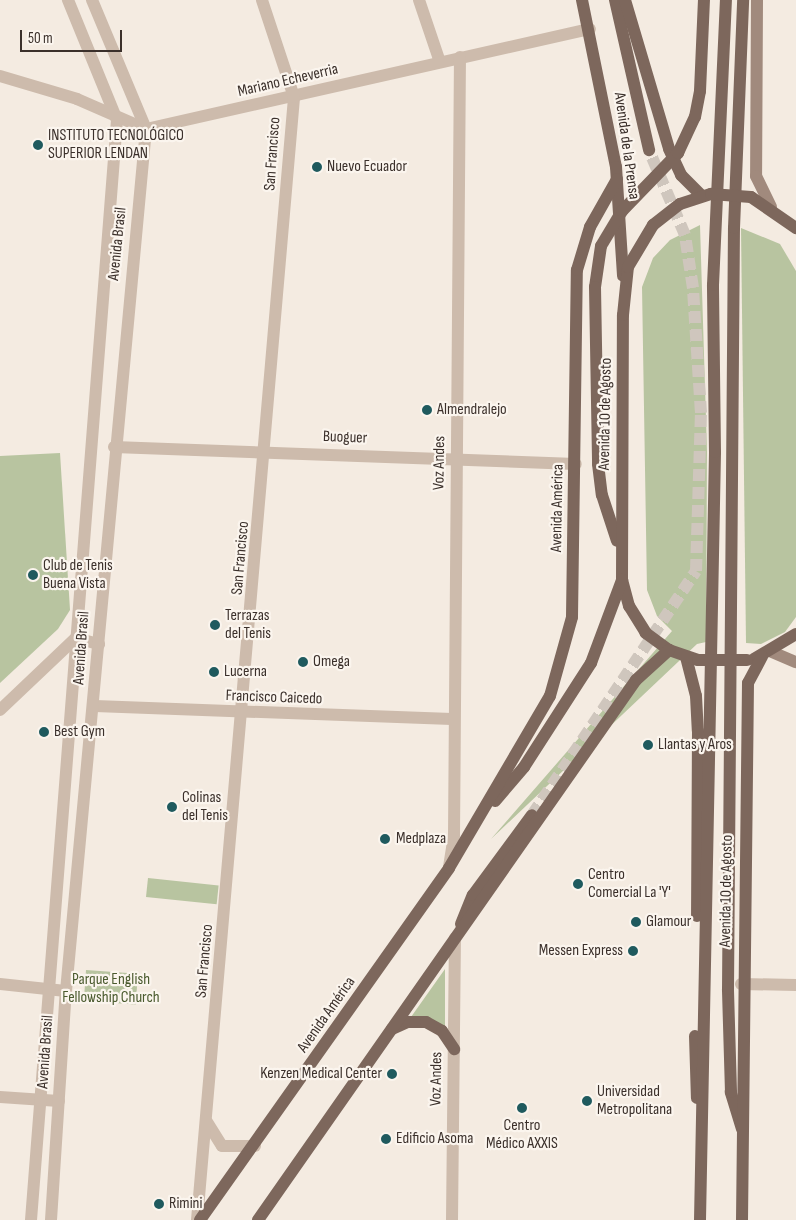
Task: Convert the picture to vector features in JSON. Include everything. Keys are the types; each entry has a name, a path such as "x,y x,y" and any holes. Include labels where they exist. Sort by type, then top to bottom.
{"main road":[{"name":"Avenida de la Prensa","path":"582,0 590,28 617,179 624,299"},
{"name":"Avenida de la Prensa","path":"615,0 649,150"},
{"name":"Avenida de la Prensa","path":"625,0 669,149 681,175 707,195"},
{"path":"620,547 602,495 598,464 595,287 601,246 622,211 678,153 694,117 700,91 704,0"},
{"name":"Avenida 10 de Agosto","path":"700,1220 714,512 713,285 726,0"},
{"name":"Avenida 10 de Agosto","path":"742,1130 731,1092 728,989 734,228 743,0"},
{"name":"Avenida 10 de Agosto","path":"757,0 756,176 771,207"},
{"name":"Avenida América","path":"199,1220 255,1146 449,868 550,696 572,617 576,464 577,270 590,227 617,179"},
{"name":"Avenida 10 de Agosto","path":"767,655 747,660 692,658 669,650 636,620 622,580 620,547 624,299 632,257 653,225 670,209 707,195 751,197 771,207 796,228"},
{"name":"Avenida América","path":"475,824 524,767 591,663 622,580"},
{"name":"Avenida 10 de Agosto","path":"742,1220 741,984 748,683 767,655 796,634"},
{"path":"258,1220 389,1030 636,680 669,650"},
{"path":"767,655 796,662"},
{"name":"Avenida 10 de Agosto","path":"692,658 696,696 699,772 694,1081 702,1123"},
{"path":"455,938 473,895 532,815"},
{"path":"389,1030 408,1022 426,1022 442,1032 454,1049"}],"street":[{"name":"Avenida Brasil","path":"31,1220 117,120 68,0"},
{"name":"Avenida Brasil","path":"51,1220 66,991 94,706 114,447 146,130 92,0"},
{"name":"San Francisco","path":"199,1220 266,452 294,96 262,0"},
{"path":"419,0 440,62"},
{"name":"Mariano Echeverria","path":"146,130 590,28"},
{"name":"Voz Andes","path":"449,868 454,835 452,719 460,57"},
{"path":"0,76 77,99 117,120 146,130"},
{"name":"Buoguer","path":"114,447 456,458 576,464"},
{"path":"0,710 76,638 99,644"},
{"name":"Francisco Caicedo","path":"94,706 243,714 452,719"},
{"name":"Voz Andes","path":"452,1220 455,938"},
{"path":"0,984 66,991"},
{"path":"741,984 796,986"},
{"path":"0,1097 59,1101"},
{"path":"208,1122 222,1146 255,1146"}],"green space":[{"path":"700,225 707,451 706,642 697,644 491,839 672,631 657,616 647,590 642,287 653,258 670,240"},
{"path":"741,228 780,244 796,271 796,617 785,632 761,644 746,643"},
{"name":"Club de Tenis Buena Vista","path":"60,453 70,610 58,629 0,683 0,456"},
{"path":"148,878 219,885 217,904 146,897"},
{"path":"445,969 445,1028 424,1016 411,1017"},
{"name":"Parque English Fellowship Church","path":"86,970 138,974 136,1005 84,1001"}],"tunnel":[{"path":"532,815 696,571 701,413 693,288 685,235 649,150"}],"place":[{"name":"INSTITUTO TECNOLÓGICO SUPERIOR LENDAN","path":"38,145"},
{"name":"Nuevo Ecuador","path":"317,167"},
{"name":"Almendralejo","path":"427,410"},
{"name":"Club de Tenis Buena Vista","path":"33,575"},
{"name":"Terrazas del Tenis","path":"215,625"},
{"name":"Omega","path":"303,662"},
{"name":"Lucerna","path":"214,672"},
{"name":"Best Gym","path":"44,732"},
{"name":"Llantas y Aros","path":"648,745"},
{"name":"Colinas del Tenis","path":"172,807"},
{"name":"Medplaza","path":"385,839"},
{"name":"Centro Comercial La 'Y'","path":"578,884"},
{"name":"Glamour","path":"636,922"},
{"name":"Messen Express","path":"633,951"},
{"name":"Kenzen Medical Center","path":"392,1074"},
{"name":"Universidad Metropolitana","path":"587,1101"},
{"name":"Centro Médico AXXIS","path":"522,1108"},
{"name":"Edificio Asoma","path":"386,1139"},
{"name":"Rimini","path":"159,1204"}]}
